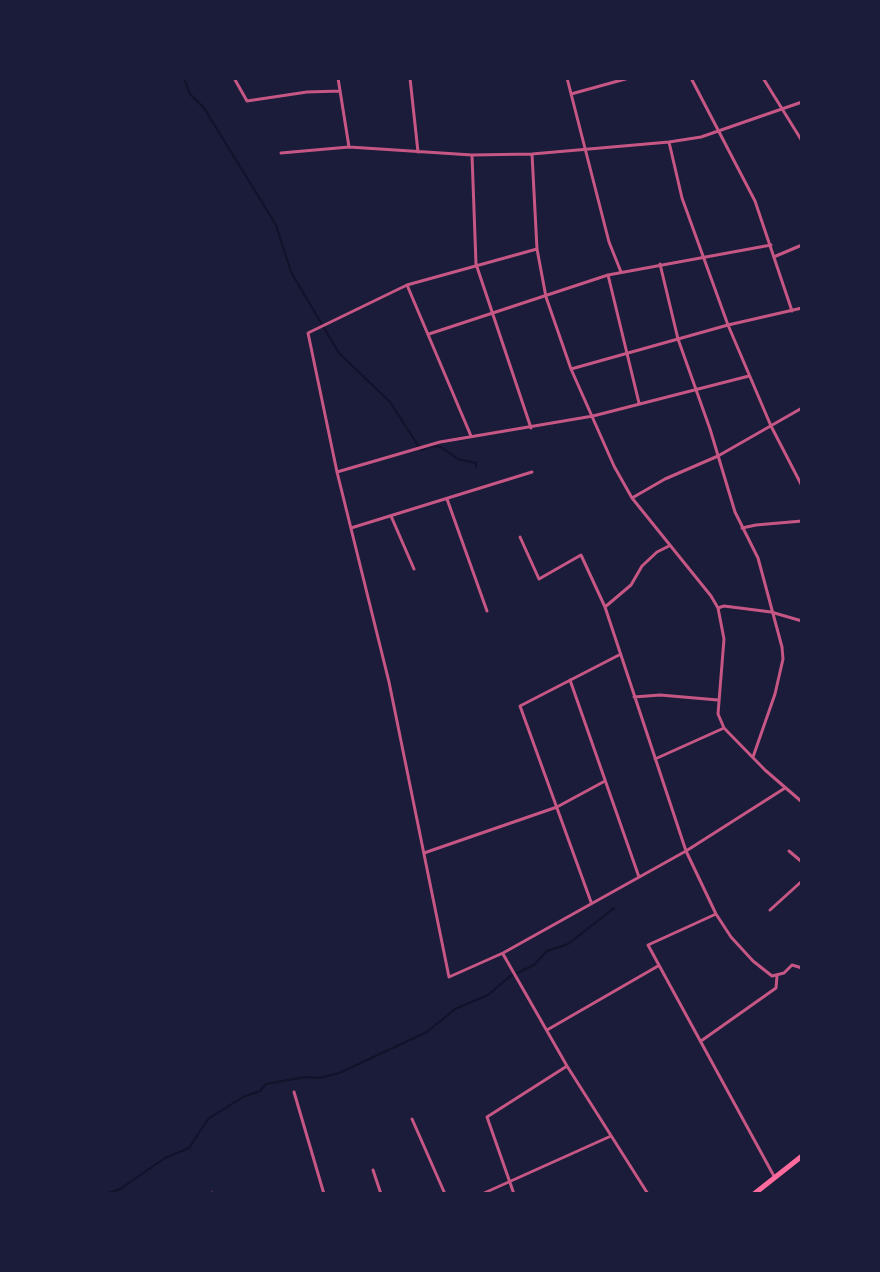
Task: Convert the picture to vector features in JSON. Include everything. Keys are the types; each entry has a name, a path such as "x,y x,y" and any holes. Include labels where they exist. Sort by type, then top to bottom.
{"highway":[{"path":"758,1193 802,1156"}],"street":[{"path":"234,78 247,101 307,92 340,91"},
{"path":"338,78 349,147"},
{"path":"410,78 418,152"},
{"path":"567,78 609,242 621,272"},
{"path":"571,94 629,78"},
{"path":"691,78 755,201 792,311"},
{"path":"763,78 802,141"},
{"path":"281,153 349,147 472,155 532,154 669,142 719,131 802,102"},
{"path":"669,142 682,198 728,325 771,426 802,486"},
{"path":"532,154 537,249 546,297 571,369 614,466 632,498 718,608 724,639 718,714 724,728 802,802"},
{"path":"472,155 476,264 531,428"},
{"path":"429,334 608,275 771,245"},
{"path":"775,256 802,245"},
{"path":"537,249 407,285 308,333 337,472 389,682 449,977 503,953 640,877 785,788"},
{"path":"660,264 678,339 742,528 758,558 771,612 777,623 783,659 775,694 753,757"},
{"path":"608,275 639,405"},
{"path":"407,285 471,437"},
{"path":"571,369 728,325 802,308"},
{"path":"337,472 440,442 593,416 749,376"},
{"path":"632,498 665,479 718,456 802,408"},
{"path":"351,528 532,472"},
{"path":"447,499 487,611"},
{"path":"391,516 414,569"},
{"path":"742,528 802,521"},
{"path":"520,537 539,579 581,555 605,607 686,851 716,914 731,937 772,976 777,976 792,965 802,968"},
{"path":"605,607 631,585 650,559 669,546"},
{"path":"718,608 724,606 771,612 802,621"},
{"path":"591,902 520,706 620,655"},
{"path":"570,680 640,877"},
{"path":"633,697 660,695 718,700"},
{"path":"655,759 724,728"},
{"path":"424,853 557,807 605,781"},
{"path":"789,851 802,862"},
{"path":"770,910 802,881"},
{"path":"716,914 648,945 775,1178"},
{"path":"503,953 567,1066 648,1194"},
{"path":"547,1030 659,965"},
{"path":"701,1041 776,988 777,976"},
{"path":"514,1194 487,1117 567,1066"},
{"path":"294,1092 324,1194"},
{"path":"412,1119 445,1194"},
{"path":"482,1194 611,1136"},
{"path":"373,1170 381,1194"}],"waterway":[{"path":"184,78 190,94 204,108 276,225 291,272 339,353 390,402 421,450 441,447 458,459 476,463 476,467"},
{"path":"106,1194 120,1189 165,1158 189,1148 208,1119 243,1097 260,1091 266,1084 339,1073 427,1032 455,1009 488,995 509,977 534,965 547,951 568,944 614,908"}]}
